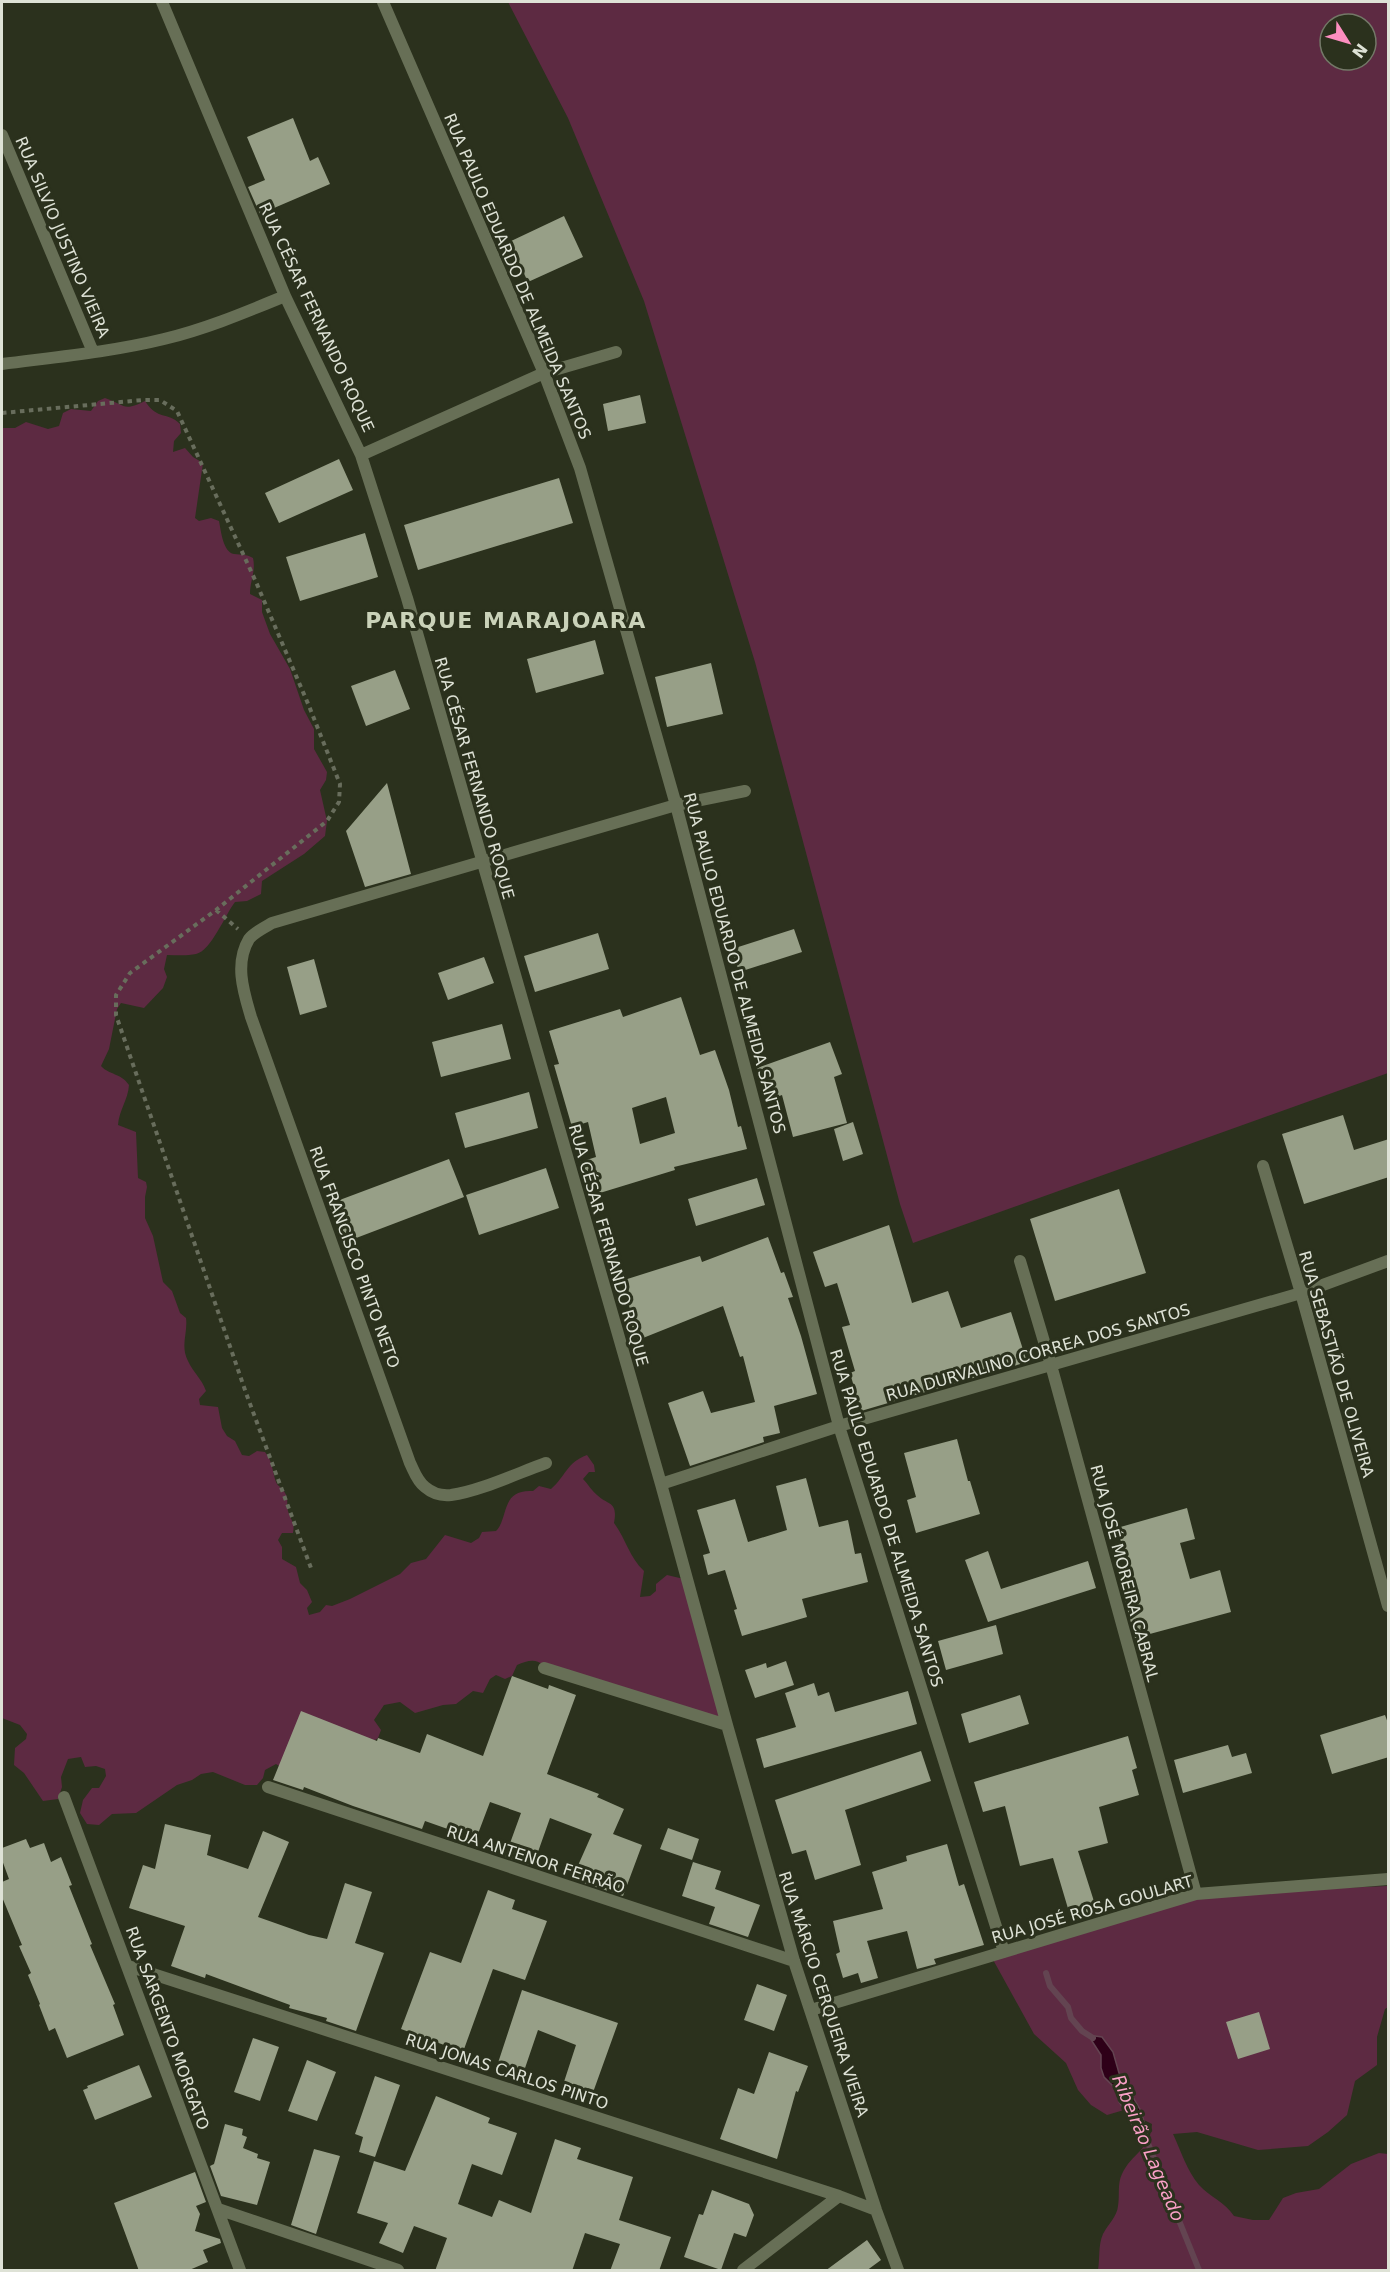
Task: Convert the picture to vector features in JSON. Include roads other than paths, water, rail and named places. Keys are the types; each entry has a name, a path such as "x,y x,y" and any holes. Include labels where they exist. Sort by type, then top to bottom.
{"street":[{"name":"RUA CÉSAR FERNANDO ROQUE","path":"162,2 285,296 361,455 407,598 661,1484"},
{"name":"RUA PAULO EDUARDO DE ALMEIDA SANTOS","path":"383,2 544,373 580,468 676,805 839,1426 1004,1952"},
{"name":"RUA SILVIO JUSTINO VIEIRA","path":"2,135 93,352"},
{"path":"2,364 113,350 167,339 231,319 285,296"},
{"path":"361,455 544,373 616,352"},
{"path":"482,863 676,805 745,791"},
{"name":"RUA FRANCISCO PINTO NETO","path":"482,863 272,923 249,938 242,959 241,984 410,1463 420,1483 426,1489 439,1495 450,1495 465,1492 546,1463"},
{"name":"RUA SEBASTIÃO DE OLIVEIRA","path":"1263,1166 1386,1584 1389,1606"},
{"name":"RUA JOSÉ MOREIRA CABRAL","path":"1020,1260 1196,1894"},
{"name":"RUA DURVALINO CORREA DOS SANTOS","path":"661,1484 839,1426 1301,1293 1389,1261"},
{"name":"RUA MÁRCIO CERQUEIRA VIEIRA","path":"661,1484 794,1961 898,2271"},
{"path":"544,1668 727,1725"},
{"name":"RUA ANTENOR FERRÃO","path":"268,1787 794,1961"},
{"name":"RUA SARGENTO MORGATO","path":"64,1797 240,2271"},
{"name":"RUA JOSÉ ROSA GOULART","path":"811,2010 1196,1894 1389,1879"},
{"name":"RUA JONAS CARLOS PINTO","path":"128,1966 876,2210"},
{"path":"743,2271 838,2196"},
{"path":"218,2209 398,2271"}],"waterway":[{"name":"Ribeirão Lageado","path":"1046,1973 1050,1986 1068,2007 1071,2018 1082,2031 1093,2038"},
{"name":"Ribeirão Lageado","path":"1143,2131 1199,2270"}],"district":[{"name":"PARQUE MARAJOARA","path":"506,620"}]}
